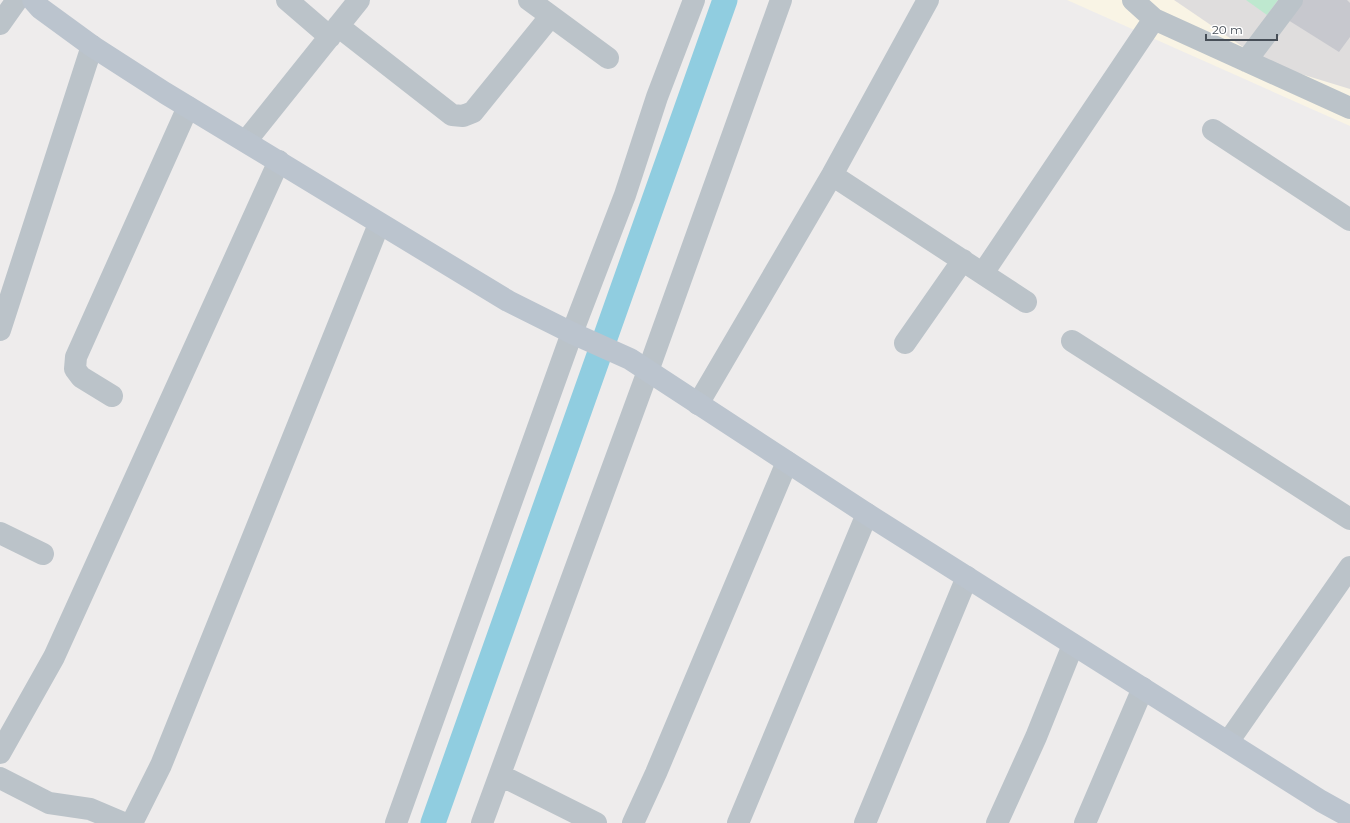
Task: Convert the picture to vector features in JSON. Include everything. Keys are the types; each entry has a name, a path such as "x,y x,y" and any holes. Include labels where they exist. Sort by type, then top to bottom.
{"street":[{"path":"0,24 17,0"},
{"path":"33,0 40,8 92,46 188,107 279,161 379,224 508,301 580,337 630,359 867,514 1321,801 1350,817"},
{"path":"287,0 334,31 452,115 462,116 473,112 550,17"},
{"path":"246,141 359,0"},
{"path":"528,0 608,58"},
{"path":"396,823 580,337 657,97 694,0"},
{"path":"482,823 648,371 781,0"},
{"path":"698,404 832,175 928,0"},
{"path":"1133,0 1154,18 1350,108"},
{"path":"1246,60 1292,0"},
{"path":"983,273 1154,18"},
{"path":"0,330 92,46"},
{"path":"112,396 81,377 75,369 76,357 188,107"},
{"path":"1213,130 1350,220"},
{"path":"0,753 54,657 279,161"},
{"path":"832,175 1026,302"},
{"path":"132,823 161,765 379,224"},
{"path":"906,343 963,260"},
{"path":"1072,341 1350,519"},
{"path":"632,823 656,773 787,462"},
{"path":"738,823 867,514"},
{"path":"0,533 43,554"},
{"path":"1228,742 1350,566"},
{"path":"864,823 967,577"},
{"path":"997,823 1036,737 1073,644"},
{"path":"1085,823 1143,688"},
{"path":"500,775 596,823"},
{"path":"0,778 49,803 90,809 123,823"}],"shaded area":[{"path":"1067,0 1350,0 1350,126"},
{"path":"1174,0 1350,0 1350,89 1268,64"}],"green space":[{"path":"1246,0 1278,0 1267,15"}],"building":[{"path":"1301,0 1347,0 1350,3 1350,37 1339,52 1288,20"}],"waterway":[{"path":"433,823 725,0"}]}
